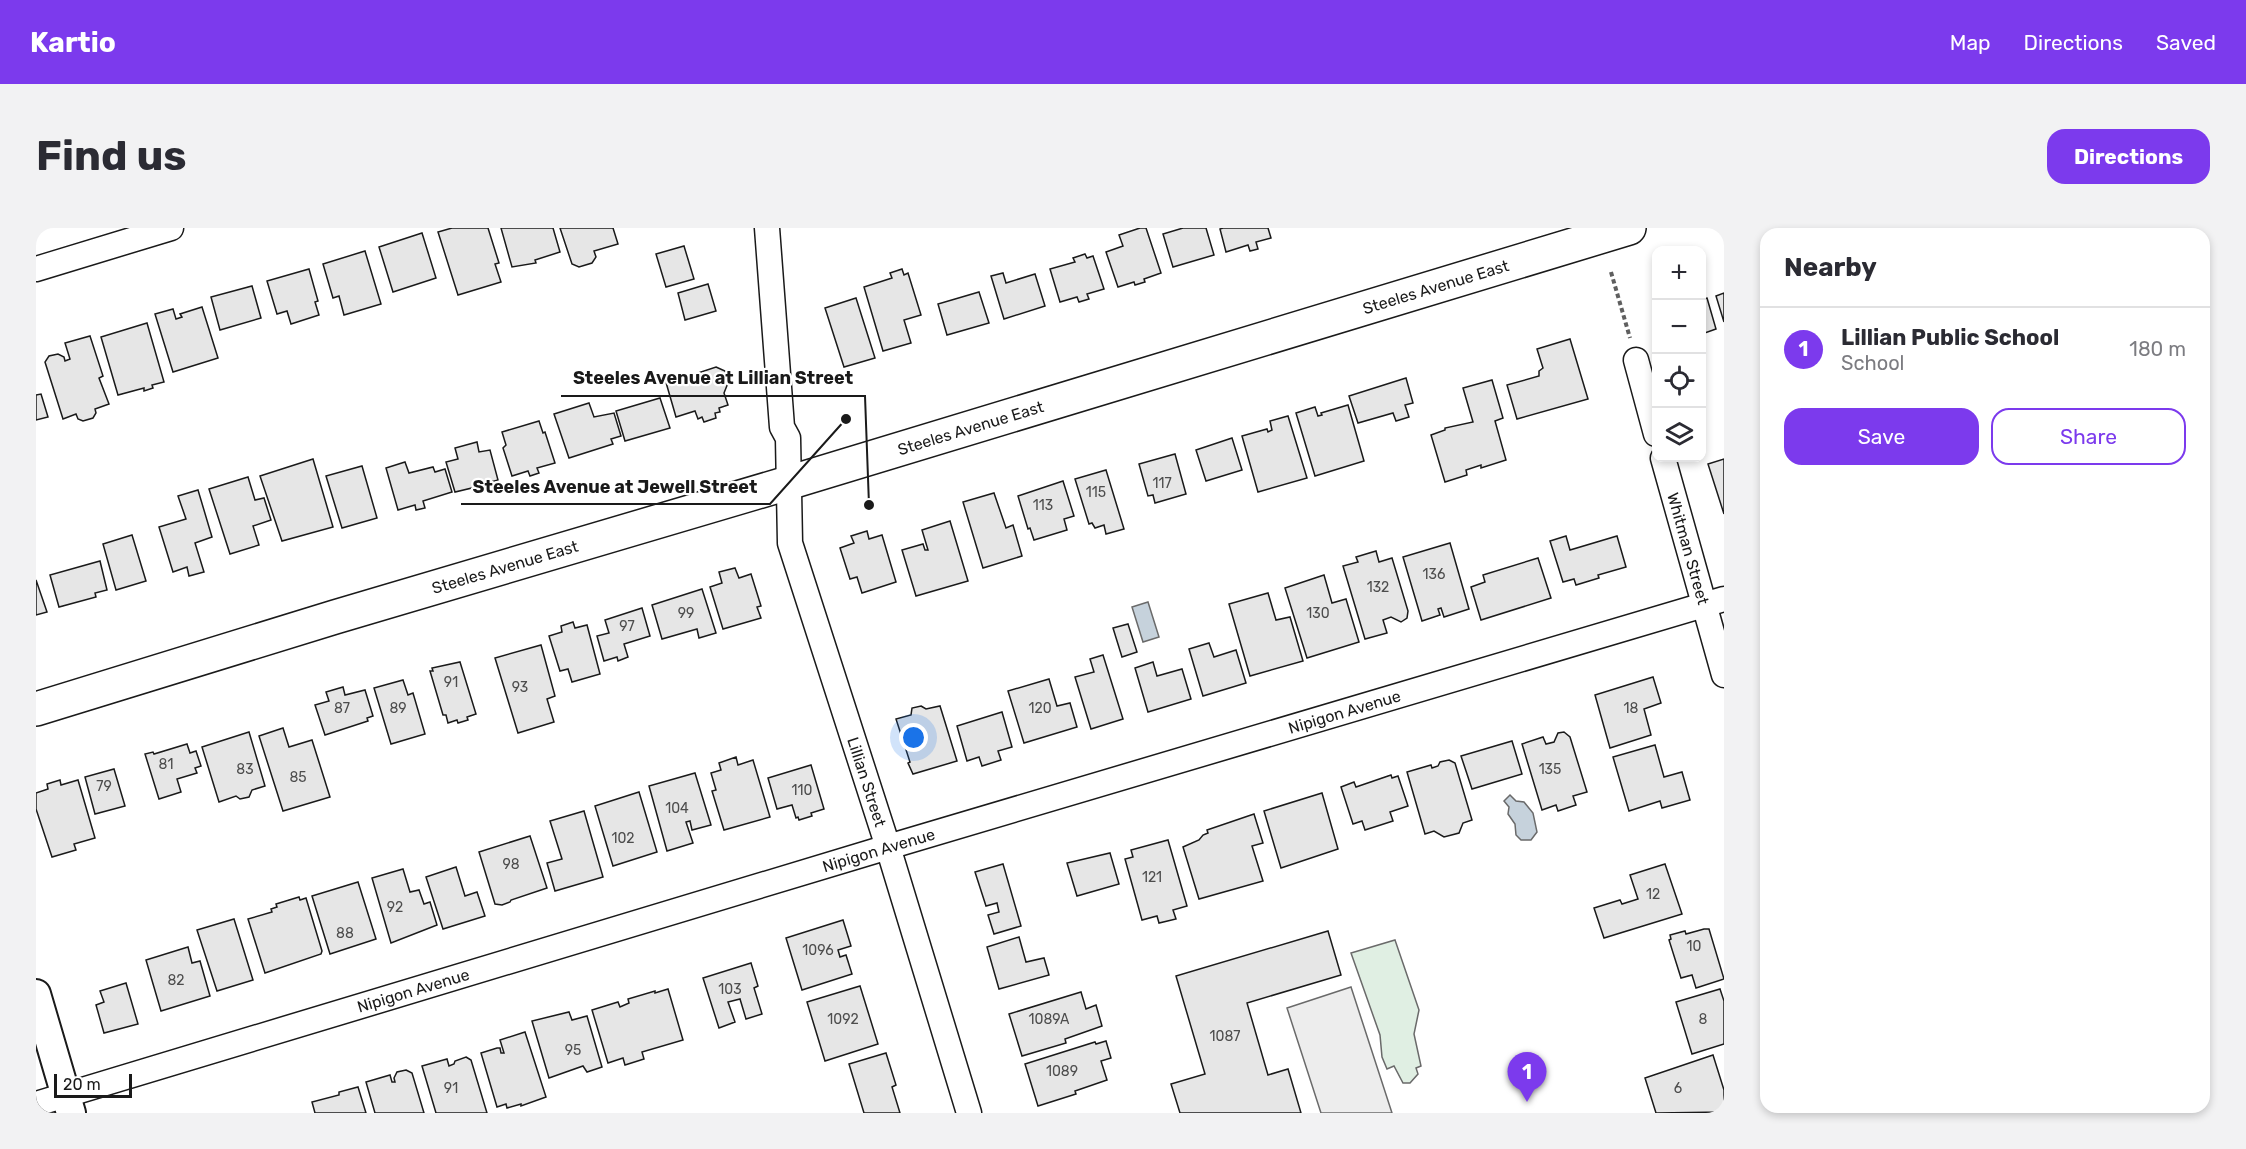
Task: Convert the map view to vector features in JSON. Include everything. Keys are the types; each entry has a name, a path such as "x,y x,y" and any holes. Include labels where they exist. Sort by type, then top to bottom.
{"main road":[{"name":"Steeles Avenue East","path":"36,709 1629,228"}],"street":[{"path":"36,269 171,228"},
{"name":"Lillian Street","path":"767,228 782,427 788,438 790,543 888,847 969,1113"},
{"path":"1636,360 1652,419"},
{"name":"Whitman Street","path":"1664,462 1714,602 1724,675"},
{"name":"Nipigon Avenue","path":"36,1104 68,1104 888,847 1714,602"},
{"path":"36,993 68,1104"}],"path":[{"path":"1611,272 1636,360"}],"green space":[{"path":"1395,940 1419,1010 1414,1034 1421,1066 1416,1068 1418,1074 1410,1083 1403,1083 1394,1066 1387,1069 1382,1057 1380,1035 1351,953"}],"shaded area":[{"path":"1148,602 1159,637 1143,642 1132,607"},
{"path":"1510,795 1516,801 1524,802 1533,813 1537,832 1531,840 1521,840 1516,835 1515,824 1508,814 1509,807 1504,801"},
{"path":"1351,987 1392,1113 1321,1113 1287,1008"}],"building":[{"path":"452,228 488,228 499,263 495,264 501,282 458,295 438,232"},
{"path":"501,228 553,228 560,252 535,260 536,263 512,267"},
{"path":"560,228 613,228 618,244 594,251 596,257 592,263 579,267 572,264"},
{"path":"1146,228 1161,273 1144,279 1145,282 1135,285 1134,282 1118,287 1106,252 1123,246 1119,235"},
{"path":"1183,228 1206,228 1214,255 1173,267 1163,234"},
{"path":"1268,228 1271,238 1256,242 1258,249 1250,251 1248,245 1226,252 1220,229"},
{"path":"422,233 436,278 393,292 379,247"},
{"path":"684,246 694,279 666,287 656,254"},
{"path":"365,251 381,304 344,315 339,296 333,298 323,264"},
{"path":"1085,254 1087,258 1093,256 1104,289 1087,294 1089,299 1079,302 1077,297 1060,302 1050,269 1075,262 1073,258"},
{"path":"309,269 318,301 315,302 319,315 291,324 287,311 277,314 267,281"},
{"path":"902,269 904,275 908,273 921,315 904,320 911,343 883,351 864,287 892,278 890,273"},
{"path":"1003,273 1006,283 1035,274 1045,306 1004,319 991,276"},
{"path":"708,284 716,311 685,320 678,293"},
{"path":"252,286 261,318 220,330 211,297"},
{"path":"979,292 989,323 947,335 938,304"},
{"path":"1724,293 1724,322 1716,296"},
{"path":"856,298 875,358 844,367 825,308"},
{"path":"1706,298 1716,329 1706,333 1706,300"},
{"path":"202,307 218,358 173,372 155,314 173,309 176,319 182,317 180,314"},
{"path":"147,323 164,382 152,385 153,388 144,391 144,388 118,395 101,337"},
{"path":"90,336 103,376 99,378 109,404 95,409 96,413 93,418 83,421 78,419 76,414 63,419 45,362 49,356 58,354 64,357 65,361 70,359 65,343"},
{"path":"1570,339 1588,399 1517,419 1507,385 1539,376 1539,371 1543,368 1537,349"},
{"path":"716,367 725,371 728,383 724,393 728,405 719,408 720,412 715,413 716,418 704,422 702,417 698,419 695,411 676,417 665,379 686,374 689,384 700,381 698,373"},
{"path":"1406,378 1413,403 1405,405 1409,417 1396,421 1393,413 1358,423 1349,396"},
{"path":"1492,380 1503,418 1495,421 1506,460 1466,470 1467,475 1445,482 1431,435 1445,428 1473,422 1463,388"},
{"path":"41,394 48,417 36,420 36,395"},
{"path":"660,398 670,428 625,441 616,411"},
{"path":"589,403 594,417 614,413 621,436 611,439 613,444 569,458 554,414"},
{"path":"1348,405 1364,461 1315,476 1296,413 1315,407 1318,416"},
{"path":"1288,416 1307,478 1258,492 1242,436 1267,429 1268,432 1272,430 1270,421"},
{"path":"539,421 555,463 537,468 539,473 530,476 528,471 512,476 503,448 506,445 502,432"},
{"path":"1232,438 1242,470 1206,481 1196,450"},
{"path":"477,442 479,452 490,450 498,480 480,485 481,490 473,492 472,488 455,492 446,462 458,459 455,448"},
{"path":"1175,454 1186,494 1155,503 1153,495 1148,496 1139,464"},
{"path":"313,459 333,527 282,541 260,476"},
{"path":"1724,459 1724,514 1708,464"},
{"path":"405,462 409,473 433,467 435,472 445,469 452,492 423,501 425,508 416,510 415,505 398,510 386,468"},
{"path":"362,466 377,518 342,528 326,476"},
{"path":"1106,470 1124,529 1106,534 1104,525 1095,528 1092,523 1089,524 1075,479"},
{"path":"248,477 255,500 264,498 271,520 253,526 259,545 230,554 209,489"},
{"path":"1063,481 1074,516 1064,519 1067,530 1034,540 1030,528 1028,529 1018,496"},
{"path":"198,490 212,537 195,543 204,572 189,576 187,567 173,572 159,527 186,519 178,496"},
{"path":"994,493 1006,528 1013,525 1022,556 983,568 963,502"},
{"path":"950,521 968,581 916,596 902,550 923,544 925,550 928,550 922,530"},
{"path":"867,531 869,539 882,535 896,582 862,593 857,577 850,579 840,548 854,543 851,536"},
{"path":"132,535 146,581 116,590 103,544"},
{"path":"1566,536 1570,550 1617,536 1626,567 1598,575 1599,578 1576,585 1574,579 1563,582 1550,541"},
{"path":"1450,543 1469,609 1444,617 1441,608 1438,609 1440,615 1422,621 1403,557"},
{"path":"1376,551 1379,562 1392,558 1408,611 1407,618 1401,622 1391,617 1383,620 1387,633 1365,639 1343,566 1358,562 1356,557"},
{"path":"1538,558 1551,598 1481,620 1471,587 1485,582 1483,575"},
{"path":"100,561 107,590 95,593 96,597 59,607 50,575"},
{"path":"735,568 739,578 751,574 761,606 757,607 761,618 723,629 710,587 722,583 719,572"},
{"path":"1324,575 1332,603 1346,599 1359,642 1307,658 1285,588"},
{"path":"36,580 47,612 36,615"},
{"path":"702,589 716,633 699,638 697,629 662,639 652,605"},
{"path":"1268,593 1276,620 1290,617 1303,661 1250,676 1229,604"},
{"path":"642,608 650,636 624,644 628,657 618,661 617,657 604,661 597,636 609,633 605,620"},
{"path":"573,622 575,628 587,625 600,674 572,682 568,669 560,671 549,636 562,632 561,626"},
{"path":"1128,624 1137,652 1122,657 1113,628"},
{"path":"1209,643 1214,657 1236,650 1246,683 1203,696 1189,649"},
{"path":"541,645 555,696 547,699 554,722 518,733 495,658"},
{"path":"1103,655 1123,719 1091,729 1075,677 1094,672 1090,659"},
{"path":"460,662 476,714 467,717 468,720 448,723 446,715 443,715 430,671 433,671 432,668"},
{"path":"1153,662 1157,676 1182,669 1191,699 1148,712 1135,668"},
{"path":"1653,677 1661,703 1644,709 1651,735 1610,748 1595,695"},
{"path":"1049,679 1057,706 1070,703 1077,727 1024,743 1008,691"},
{"path":"403,680 408,695 413,693 425,734 391,744 374,688"},
{"path":"343,687 345,695 365,690 373,716 367,718 368,721 325,735 315,705 329,701 326,692"},
{"path":"921,706 926,709 940,706 957,761 913,774 896,719 911,715 912,708"},
{"path":"1002,712 1012,747 998,751 1001,760 982,766 979,757 967,761 957,726"},
{"path":"283,728 289,747 312,740 330,797 283,811 259,736"},
{"path":"249,732 265,786 252,790 249,797 240,799 236,796 219,802 202,747"},
{"path":"1564,732 1570,737 1587,792 1573,796 1576,805 1558,811 1556,805 1542,810 1522,744 1543,737 1546,744 1554,742 1558,733"},
{"path":"1512,741 1522,774 1472,789 1461,756"},
{"path":"187,744 190,753 196,751 201,766 195,768 197,773 177,779 181,792 159,799 145,754 153,752 154,754"},
{"path":"1655,745 1664,777 1682,772 1690,800 1662,808 1660,801 1629,811 1613,757"},
{"path":"736,757 738,765 753,760 770,817 724,830 712,791 716,790 711,773 721,770 719,763"},
{"path":"1449,760 1455,763 1472,820 1463,823 1459,833 1444,837 1434,831 1425,834 1407,772 1431,765 1432,768 1438,766 1440,762"},
{"path":"811,765 824,809 799,820 798,817 796,818 792,805 777,809 768,778"},
{"path":"114,769 125,806 95,814 85,777"},
{"path":"695,773 711,825 692,830 690,821 686,822 693,843 667,851 649,786"},
{"path":"1391,775 1392,778 1398,776 1408,806 1390,812 1393,821 1365,830 1362,821 1353,824 1341,787 1354,782 1356,787"},
{"path":"60,780 61,785 78,780 95,838 74,844 76,850 52,857 36,809 36,793 48,789 47,784"},
{"path":"639,792 657,852 613,866 595,806"},
{"path":"1322,793 1338,849 1281,868 1264,811"},
{"path":"584,811 603,877 555,891 547,863 562,859 550,821"},
{"path":"1254,814 1263,843 1252,846 1263,881 1199,899 1183,847 1199,840 1208,833 1207,830"},
{"path":"530,836 547,888 502,905 495,904 479,852"},
{"path":"1168,840 1187,906 1173,910 1176,919 1159,923 1157,916 1142,920 1125,859 1133,857 1131,850"},
{"path":"1110,853 1119,884 1077,896 1067,863"},
{"path":"1003,864 1021,926 994,934 988,915 999,912 997,903 986,906 975,872"},
{"path":"1665,864 1682,914 1604,938 1594,908 1620,900 1622,904 1638,899 1630,875"},
{"path":"456,867 465,896 477,892 485,916 443,929 426,877"},
{"path":"403,869 410,892 419,890 424,904 430,902 437,925 391,943 372,878"},
{"path":"358,882 376,939 330,954 312,896"},
{"path":"299,897 300,900 306,898 321,954 265,973 248,919 272,912 271,909 277,907 276,904"},
{"path":"234,919 253,980 217,991 197,930"},
{"path":"843,920 851,946 838,950 840,957 846,955 852,974 802,990 786,938"},
{"path":"1709,929 1724,979 1696,988 1692,975 1681,978 1669,940 1670,935"},
{"path":"1328,931 1341,975 1247,1003 1268,1075 1288,1069 1301,1113 1180,1113 1171,1084 1205,1074 1176,976"},
{"path":"1019,937 1026,962 1044,958 1049,975 999,989 987,947"},
{"path":"188,947 192,963 200,961 210,996 161,1011 146,960"},
{"path":"751,963 758,986 754,988 762,1014 746,1019 740,999 728,1002 735,1022 719,1028 703,978"},
{"path":"126,983 138,1024 104,1033 96,1005 104,1002 100,991"},
{"path":"860,986 878,1044 825,1061 807,1002"},
{"path":"668,989 683,1040 642,1052 644,1059 625,1065 623,1058 608,1063 592,1010 618,1002 620,1007 629,1003 628,999"},
{"path":"1720,989 1724,1001 1724,1044 1692,1054 1676,1002"},
{"path":"1081,992 1086,1009 1096,1005 1102,1026 1065,1039 1066,1043 1022,1056 1009,1014"},
{"path":"569,1012 572,1020 587,1016 602,1067 587,1072 583,1066 549,1078 532,1021"},
{"path":"525,1032 546,1097 521,1106 521,1104 507,1108 506,1104 497,1107 481,1053 500,1048 501,1053 504,1053 500,1040"},
{"path":"1106,1041 1111,1058 1101,1061 1107,1080 1075,1091 1076,1094 1038,1106 1025,1064 1095,1042 1096,1044"},
{"path":"886,1053 896,1085 892,1087 900,1113 864,1113 849,1064"},
{"path":"1713,1055 1724,1090 1724,1112 1656,1113 1645,1078"},
{"path":"466,1057 471,1060 487,1113 436,1113 422,1066 447,1059 449,1066"},
{"path":"406,1070 412,1073 424,1113 375,1113 366,1082 390,1075 392,1082 395,1082 397,1072"},
{"path":"358,1087 366,1113 315,1113 312,1102"}],"place":[{"name":"Steeles Avenue at Jewell Street","path":"846,419"},
{"name":"Steeles Avenue at Lillian Street","path":"869,505"},
{"name":"Lillian Public School","path":"1527,1102"}]}
